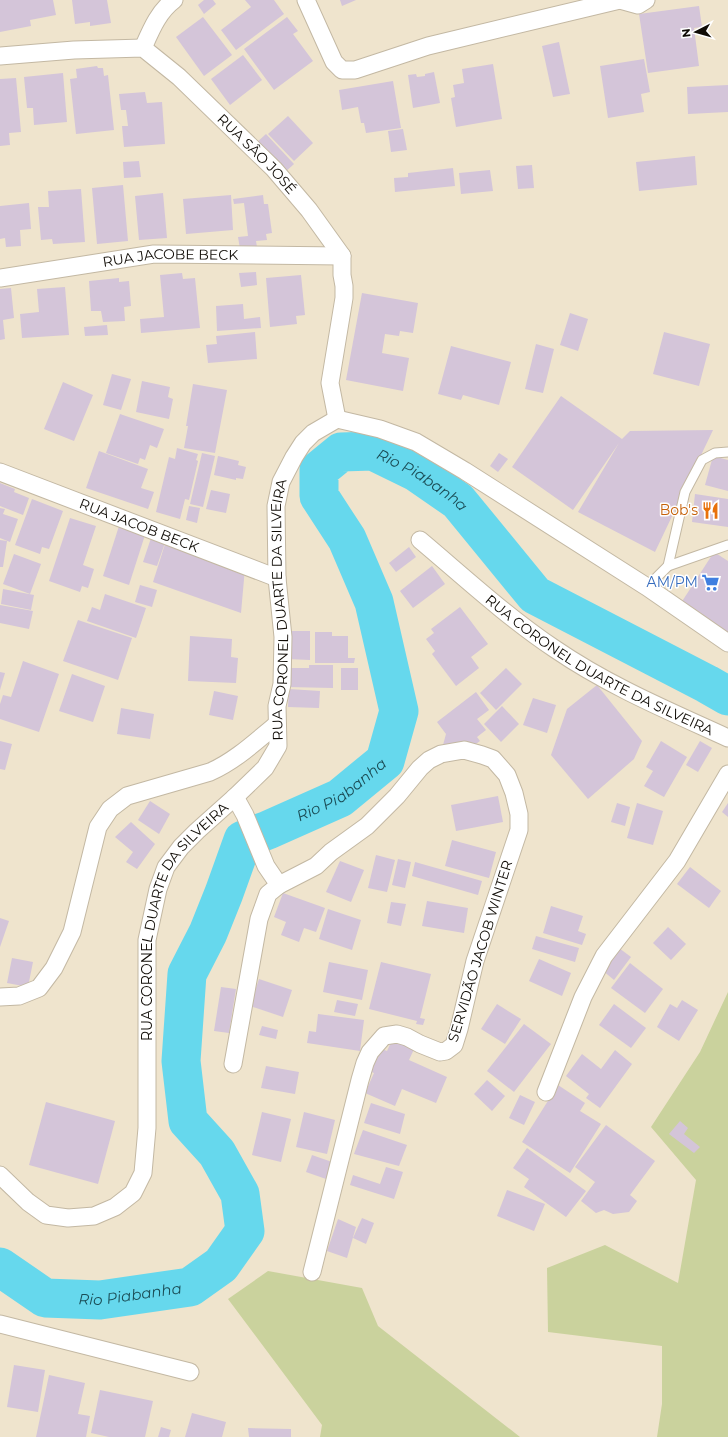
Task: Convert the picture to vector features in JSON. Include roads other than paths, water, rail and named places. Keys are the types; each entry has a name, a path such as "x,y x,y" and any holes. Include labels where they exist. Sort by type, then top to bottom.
{"street":[{"path":"0,56 74,50 143,48 157,17 174,0"},
{"path":"306,0 334,62 342,70 355,70 428,46 620,0 638,5 646,0"},
{"name":"RUA SÂO JOSÉ","path":"143,48 179,77 274,169 309,210 342,256"},
{"name":"RUA JACOBE BECK","path":"0,278 154,254 342,256"},
{"path":"342,256 344,298 330,383 337,419 380,429 416,442 465,471 647,587 728,643"},
{"name":"RUA CORONEL DUARTE DA SILVEIRA","path":"0,1175 28,1202 46,1215 68,1218 94,1216 115,1207 133,1193 143,1173 148,1128 147,940 158,888 166,867 181,847 265,768 278,746 277,706 282,684 282,637 277,578 276,506 281,482 294,457 313,433 337,419"},
{"name":"RUA JACOB BECK","path":"0,472 277,578"},
{"name":"RUA CORONEL DUARTE DA SILVEIRA","path":"420,540 527,630 556,650 614,685 728,738"},
{"path":"0,997 19,996 39,988 54,968 72,932 98,827 110,809 128,796 210,772 221,767 236,757 277,724"},
{"name":"SERVIDÃO JACOB WINTER","path":"279,885 316,866 331,852 367,826 397,796 420,768 429,760 441,754 464,750 482,755 493,759 508,775 514,793 519,830 475,961 454,1045 440,1052 420,1044 407,1036 397,1034 384,1036 370,1052 360,1080 312,1272"},
{"path":"546,1092 583,997 604,956 677,861 728,774"},
{"path":"233,1064 259,920 268,894 279,885 266,866 245,815 235,797"},
{"path":"0,1324 190,1372"}],"lane":[{"path":"668,566 684,492 702,460 715,453 728,452"},
{"path":"647,587 668,566 728,545"}],"waterway":[{"name":"Rio Piabanha","path":"0,1267 45,1298 100,1300 190,1287 221,1265 245,1231 240,1194 217,1153 188,1121 181,1061 187,974 208,933 243,840 340,798 385,761 399,711 374,602 347,539 319,496 319,470 341,452 373,451 416,472 458,501 535,595 728,696"}],"place":[{"name":"Bob's","path":"711,510"},
{"name":"AM/PM","path":"711,582"}]}
